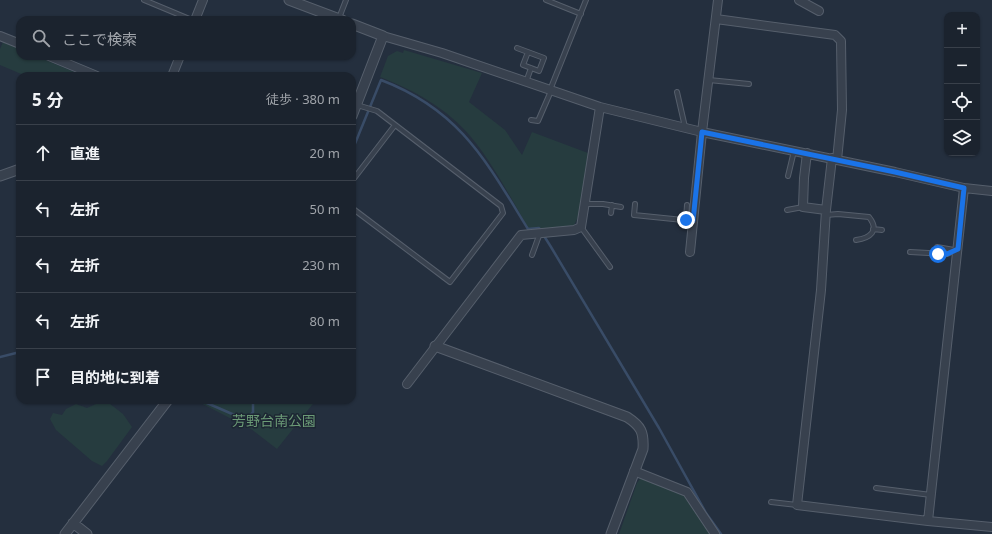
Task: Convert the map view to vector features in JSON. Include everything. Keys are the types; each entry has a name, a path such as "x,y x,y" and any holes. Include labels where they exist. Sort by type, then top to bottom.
{"street":[{"path":"196,16 203,0"},
{"path":"289,0 332,16"},
{"path":"690,252 689,221 709,80 718,0"},
{"path":"799,0 819,11"},
{"path":"716,19 835,35 841,41 842,110 826,213 821,290 797,505 992,528"},
{"path":"356,26 383,36 442,53 600,107 702,132 794,150 964,188 992,190"},
{"path":"0,36 16,42"},
{"path":"357,104 370,66 383,36"},
{"path":"59,60 87,72"},
{"path":"174,72 178,60"},
{"path":"407,384 520,235 574,230 582,227 600,107"},
{"path":"807,153 803,207 826,213"},
{"path":"0,176 16,170"},
{"path":"928,521 956,249 964,188"},
{"path":"435,346 627,417 641,428 644,440 643,449 611,534"},
{"path":"65,534 165,404"},
{"path":"634,471 687,492 715,534"},
{"path":"74,524 87,534"}],"lane":[{"path":"144,0 184,16"},
{"path":"341,16 346,0"},
{"path":"546,0 580,14"},
{"path":"531,120 538,121 586,0"},
{"path":"518,48 544,58 539,71 523,65 528,52"},
{"path":"526,82 532,68"},
{"path":"709,80 749,84"},
{"path":"677,92 685,128"},
{"path":"356,211 450,282 502,215 501,206 377,111 357,104"},
{"path":"356,176 395,125"},
{"path":"788,176 794,150"},
{"path":"585,204 621,207"},
{"path":"635,204 634,215 689,221 687,205"},
{"path":"611,213 612,206"},
{"path":"787,210 803,207"},
{"path":"826,213 869,217 873,221 873,233 866,238 856,240"},
{"path":"582,227 610,267"},
{"path":"873,229 882,230"},
{"path":"532,255 540,233"},
{"path":"937,247 956,249"},
{"path":"910,252 947,254 956,249"},
{"path":"876,488 931,495"},
{"path":"771,502 797,505"}],"green space":[{"path":"3,42 16,47 16,60 46,60 74,72 17,72 0,65 0,49"},
{"path":"404,50 482,73 469,102 505,130 522,155 532,132 588,153 579,215 574,225 530,231 487,159 462,127 430,101 380,77 388,56 397,51 403,53"},
{"path":"76,404 87,408 96,404 110,404 123,414 132,427 102,466 92,461 56,430 50,419 53,413 62,415 66,409"},
{"name":"芳野台南公園","path":"203,404 313,404 277,449 251,429"},
{"path":"640,479 644,479 686,494 711,534 619,534 637,483"}],"waterway":[{"path":"356,141 381,80 408,92 431,106 451,122 468,140 484,160 528,229 539,228 659,428 706,513 721,534"},
{"path":"0,357 16,353"},
{"path":"209,404 246,420 253,412 253,404"}],"route":[{"path":"686,220 693,221 702,132 807,153 964,188 958,249 947,254 938,254"}]}
